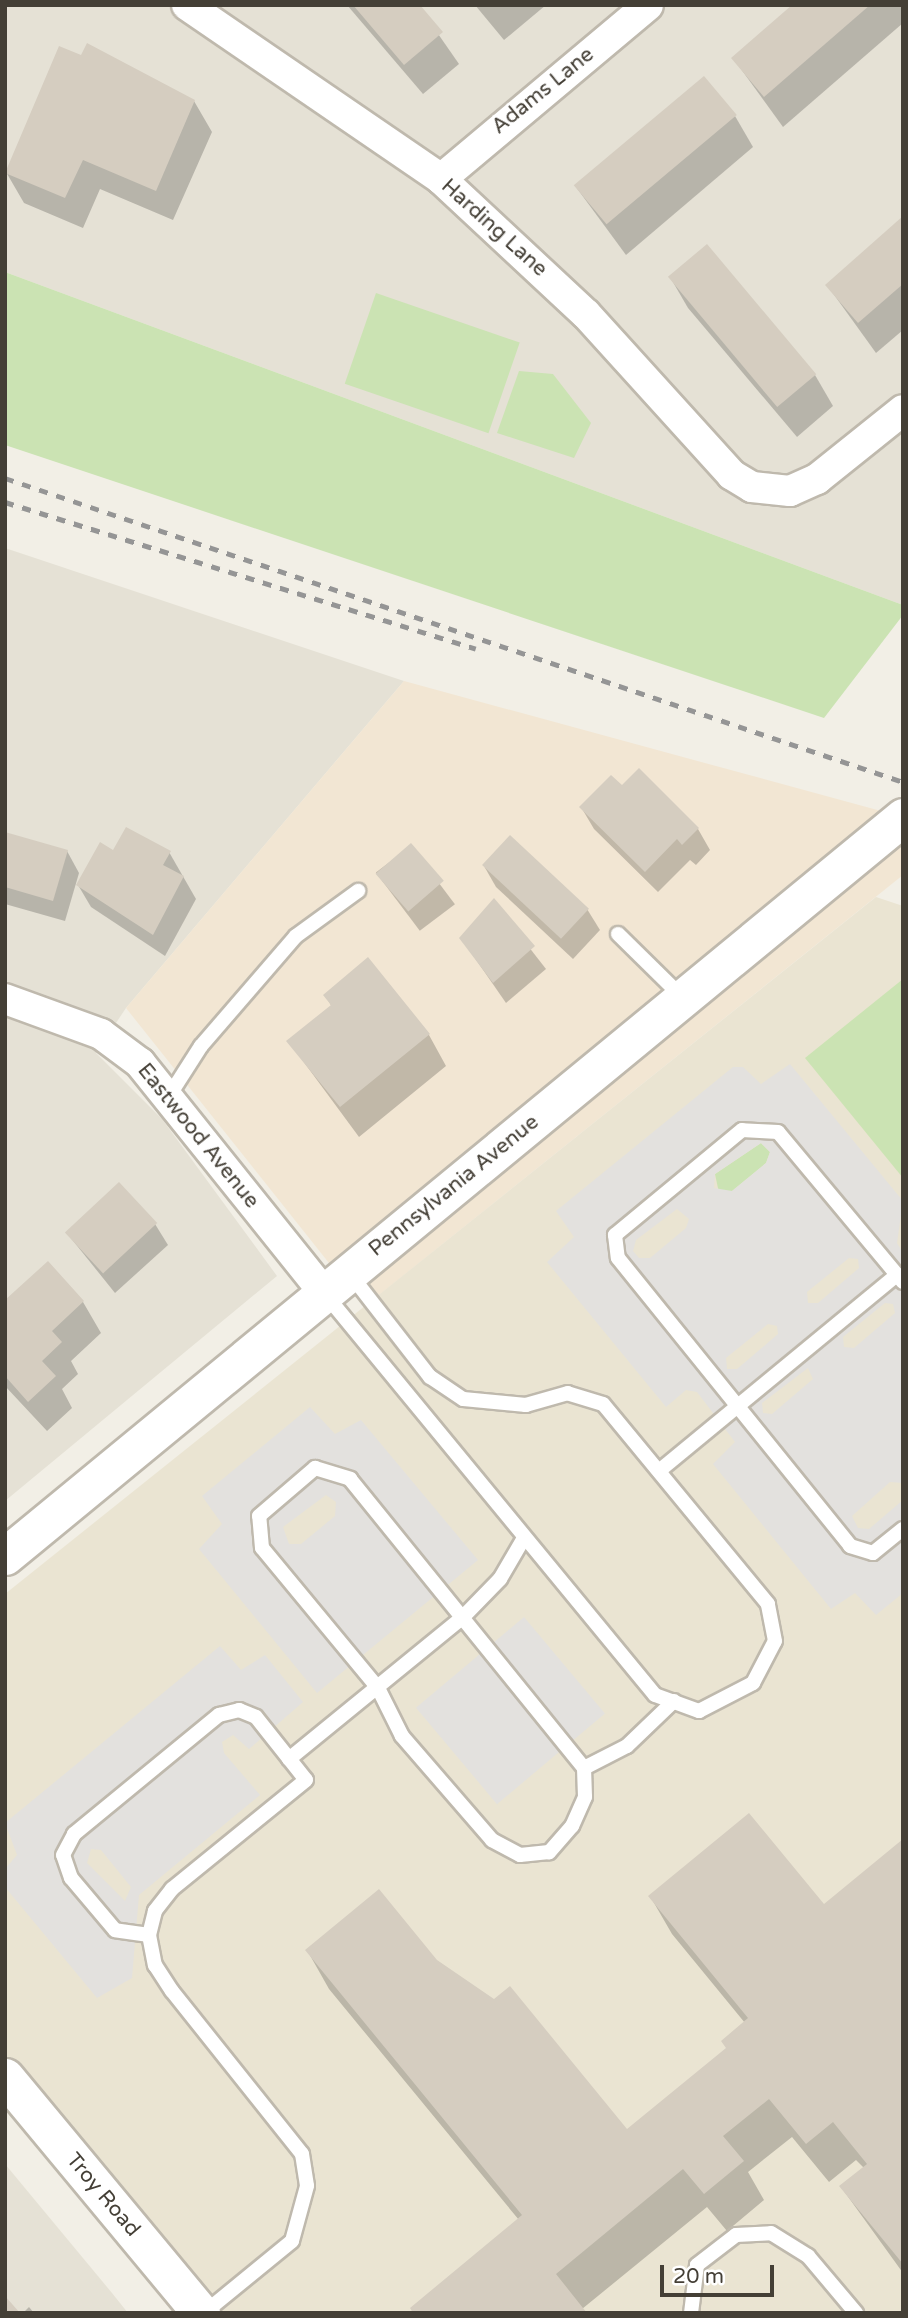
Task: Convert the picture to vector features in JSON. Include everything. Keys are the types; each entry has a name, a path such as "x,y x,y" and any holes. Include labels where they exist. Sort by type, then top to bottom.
{"street":[{"name":"Harding Lane","path":"187,5 441,179 586,314 732,475 765,491 790,491 817,479 903,410"},
{"name":"Adams Lane","path":"441,179 648,5"},
{"name":"Pennsylvania Avenue","path":"5,1556 903,817"},
{"name":"Eastwood Avenue","path":"5,999 101,1034 140,1063 336,1283"},
{"name":"Troy Road","path":"5,2077 203,2313"}],"lane":[{"path":"169,1096 201,1046 296,936 358,891"},
{"path":"618,934 683,998"},
{"path":"659,1471 736,1409 900,1278 778,1132 742,1130 615,1235 618,1258 736,1409 850,1546 873,1553 903,1529"},
{"path":"336,1283 430,1377 463,1399 526,1405 568,1393 603,1404 768,1604 775,1642 753,1683 699,1711 655,1695 524,1538 336,1283"},
{"path":"315,1468 350,1479 584,1768 585,1797 572,1826 549,1852 520,1855 492,1840 402,1736 378,1688 262,1548 259,1516 315,1468"},
{"path":"289,1759 463,1617 500,1579 524,1538"},
{"path":"584,1768 627,1746 674,1701"},
{"path":"149,1935 115,1930 71,1878 63,1855 74,1834 219,1715 239,1710 256,1717 306,1780 172,1889 155,1911 149,1935 155,1965 172,1991 302,2154 307,2186 292,2241 203,2313"},
{"path":"691,2313 697,2265 736,2235 771,2233 808,2256 856,2313"}],"shaded area":[{"path":"5,5 903,5 903,605 5,272"},
{"path":"5,548 404,681 126,1008 96,1053 162,1119 277,1276 5,1501"},
{"path":"404,681 903,817 903,875 364,1307 126,1008"},
{"path":"876,897 903,906 903,2313 213,2313 5,2060 5,1594"},
{"path":"790,1064 903,1201 897,1243 903,1253 903,1483 890,1482 852,1516 858,1528 869,1529 903,1500 903,1593 876,1615 855,1593 831,1609 713,1464 735,1442 697,1392 686,1390 666,1407 547,1262 574,1237 556,1211 733,1067 743,1067 761,1084","holes":["761,1143 770,1152 766,1163 732,1191 714,1188 715,1174","677,1209 689,1219 686,1228 650,1258 639,1258 633,1251 636,1240","849,1258 858,1259 859,1268 818,1303 808,1303 807,1292","885,1303 893,1304 895,1313 854,1348 844,1347 843,1337","768,1324 777,1326 778,1334 737,1369 727,1369 726,1358","808,1368 813,1379 772,1414 763,1413 762,1403"]},
{"path":"310,1407 335,1434 361,1420 478,1560 317,1693 199,1549 222,1524 202,1496","holes":["326,1495 336,1502 335,1516 301,1544 289,1544 283,1527"]},
{"path":"524,1617 605,1714 497,1804 416,1708"},
{"path":"220,1646 241,1670 265,1655 303,1702 249,1749 233,1735 222,1742 224,1753 260,1795 139,1895 132,1978 97,1998 5,1887 5,1869 17,1855 5,1823","holes":["91,1849 101,1850 131,1887 125,1901 87,1863"]},
{"path":"5,2164 112,2293 128,2313 5,2313"}],"green space":[{"path":"5,272 903,605 903,615 824,718 5,445"},
{"path":"376,293 520,342 488,433 345,384"},
{"path":"519,371 553,374 591,423 574,458 497,433"},
{"path":"903,979 903,1178 805,1058"},
{"path":"761,1143 770,1152 766,1163 732,1191 719,1193 715,1174"}],"building":[{"path":"353,5 420,5 443,32 404,65"},
{"path":"792,5 870,5 764,97 731,58"},
{"path":"87,43 195,100 156,191 83,160 65,198 5,173 59,46 81,55"},
{"path":"704,76 737,115 607,224 574,185"},
{"path":"903,216 903,284 858,323 825,285"},
{"path":"707,244 816,374 777,407 668,277"},
{"path":"639,768 699,828 682,845 677,839 645,872 579,807 611,775 622,785"},
{"path":"126,827 171,851 163,865 184,876 153,935 76,885 100,842 113,850"},
{"path":"5,832 68,850 53,901 5,887"},
{"path":"510,835 589,909 561,939 482,865"},
{"path":"411,843 444,881 408,912 376,874"},
{"path":"494,898 535,946 493,983 459,938"},
{"path":"368,957 430,1034 340,1107 286,1041 331,1005 323,995"},
{"path":"119,1182 157,1223 103,1273 65,1232"},
{"path":"48,1261 84,1301 52,1331 62,1342 42,1361 56,1376 28,1402 5,1376 5,1300"},
{"path":"749,1813 824,1904 903,1839 903,2264 839,2186 867,2164 833,2122 806,2144 769,2099 723,2136 744,2161 704,2194 683,2169 556,2274 587,2313 413,2313 410,2308 522,2215 305,1950 379,1889 437,1960 494,1999 510,1986 627,2129 726,2048 721,2041 748,2018 648,1896"},
{"path":"5,2296 20,2313 5,2313"}],"railway":[{"path":"5,478 903,782"},
{"path":"5,502 476,649"}]}
